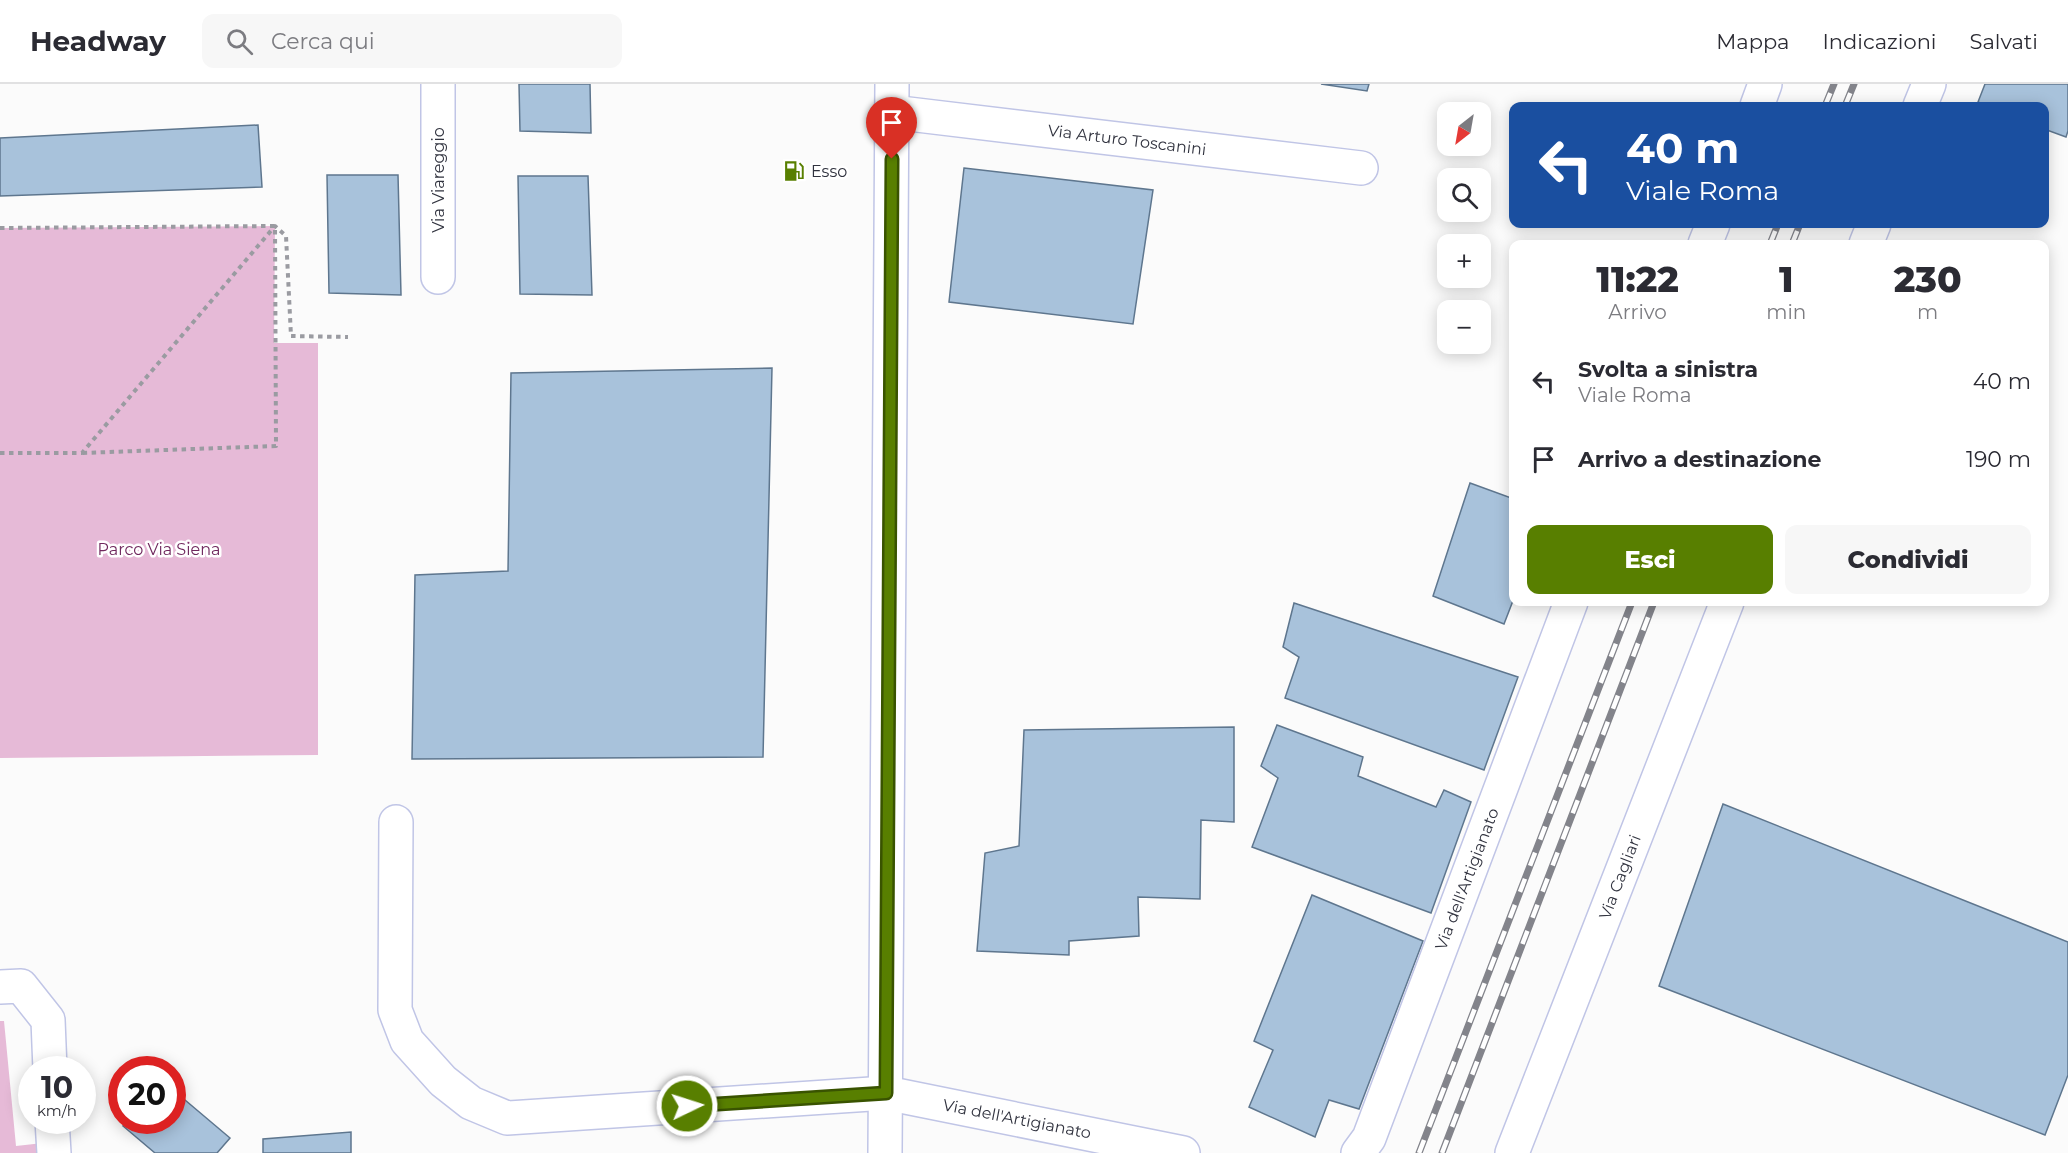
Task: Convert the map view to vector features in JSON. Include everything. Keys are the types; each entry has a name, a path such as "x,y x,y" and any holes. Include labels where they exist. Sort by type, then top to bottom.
{"street":[{"name":"Via Viareggio","path":"438,84 438,277"},
{"path":"1758,102 1765,84"},
{"path":"1922,102 1929,84"},
{"path":"885,1153 888,345 892,98"},
{"name":"Via Arturo Toscanini","path":"892,98 1360,168"},
{"name":"Via dell'Artigianato","path":"1358,1153 1369,1138 1569,606"},
{"name":"Via Cagliari","path":"1512,1153 1725,606"},
{"name":"Via dell'Artigianato","path":"396,822 395,1010 407,1041 443,1081 471,1103 507,1118 886,1093 1184,1153"},
{"path":"0,987 21,986 48,1020 49,1056"},
{"path":"53,1134 54,1153"}],"path":[{"path":"82,453 275,226"},
{"path":"0,453 82,453 276,446 275,226"},
{"path":"0,228 275,226 286,236 291,336 348,337"}],"green space":[{"name":"Parco Via Siena","path":"275,226 274,343 318,343 318,755 0,758 0,228"},
{"path":"0,1021 4,1021 16,1146 43,1143 44,1153 0,1153"}],"building":[{"path":"519,84 590,84 591,133 520,131"},
{"path":"1321,84 1369,84 1367,91"},
{"path":"1985,84 2068,84 2066,137 2049,131 2049,102 1978,102"},
{"path":"258,125 262,187 0,196 0,138"},
{"path":"964,168 1153,190 1133,324 949,302"},
{"path":"327,175 398,175 401,295 329,293"},
{"path":"518,176 588,176 592,295 520,294"},
{"path":"772,368 763,757 412,759 415,575 508,571 511,373"},
{"path":"1470,483 1509,497 1509,606 1511,606 1504,624 1433,596"},
{"path":"1294,603 1518,677 1484,770 1285,698 1299,657 1283,647"},
{"path":"1277,725 1363,757 1358,776 1436,807 1444,790 1471,802 1431,913 1252,847 1278,778 1261,766"},
{"path":"1234,727 1234,822 1201,820 1200,899 1138,897 1139,936 1069,941 1069,955 977,951 985,853 1019,846 1024,730"},
{"path":"1723,804 2068,942 2068,1075 2045,1135 1659,986"},
{"path":"1312,895 1423,941 1359,1109 1329,1100 1315,1137 1249,1107 1273,1050 1254,1041"},
{"path":"186,1101 230,1138 217,1153 155,1153 132,1134 186,1134"},
{"path":"351,1132 351,1153 263,1153 263,1139"}],"railway":[{"path":"1827,102 1834,84"},
{"path":"1847,102 1854,84"},
{"path":"1772,240 1776,228"},
{"path":"1794,240 1798,228"},
{"path":"1419,1153 1630,606"},
{"path":"1442,1153 1652,606"}],"place":[{"name":"Esso","path":"794,171"}],"route":[{"path":"687,1106 886,1093 888,345 892,159"}]}
